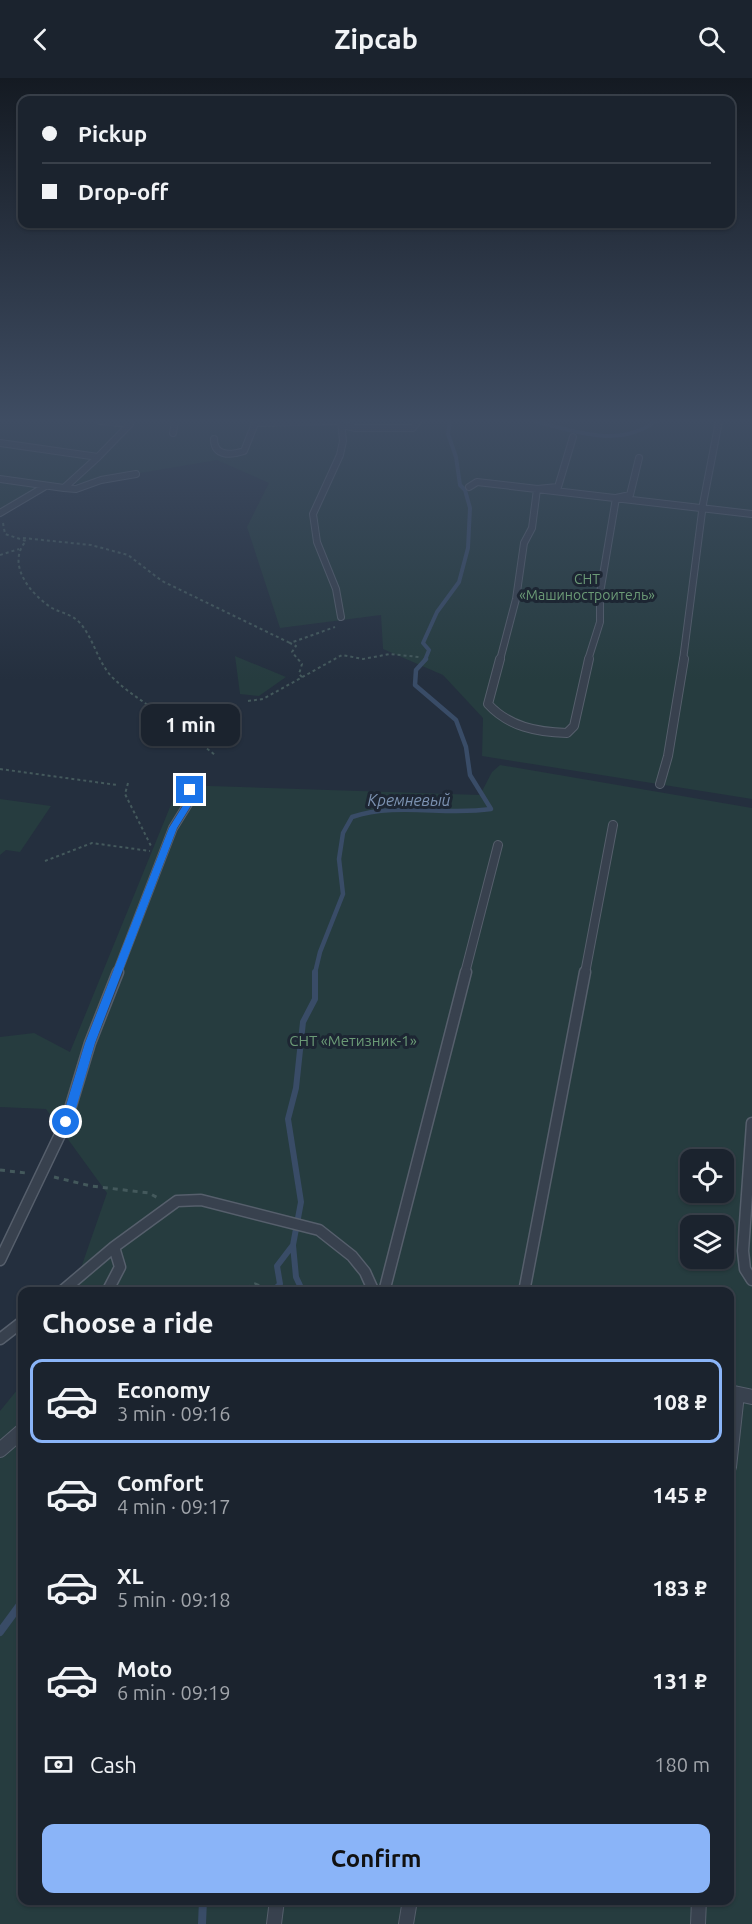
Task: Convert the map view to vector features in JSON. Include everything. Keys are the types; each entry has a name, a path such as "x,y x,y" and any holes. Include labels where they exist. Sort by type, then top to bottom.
{"lane":[{"path":"316,507 313,514 317,542 336,589 341,617"},
{"path":"535,507 532,528 524,543 516,599 488,704 498,717 523,727 552,733 567,733 574,726 584,674 600,622 600,592 615,507"},
{"path":"660,784 668,756 684,657 703,507"},
{"path":"712,507 752,512"},
{"path":"0,1260 66,1122 90,1043 173,828 191,799 190,790"},
{"path":"525,1287 613,825"},
{"path":"385,1287 498,845"},
{"path":"752,1123 743,1251 745,1269 752,1280"},
{"path":"67,1287 114,1247 177,1201 201,1200 319,1230 331,1237 359,1262 372,1287"},
{"path":"110,1287 120,1267 114,1247"},
{"path":"0,1339 18,1325"},
{"path":"734,1393 752,1397"},
{"path":"0,1450 18,1434"},
{"path":"274,1924 276,1905"},
{"path":"406,1924 409,1905"},
{"path":"698,1924 699,1905"}],"path":[{"path":"0,519 5,534 22,538 91,545 128,555 162,581 296,646 292,652 302,664 299,674 302,677"},
{"path":"22,538 26,541"},
{"path":"38,539 26,541 20,548 16,561 32,589 52,608 80,622 107,672 123,684 133,698 151,712 159,713 169,727 202,743 216,756"},
{"path":"0,555 20,548"},
{"path":"290,643 338,626 341,617"},
{"path":"248,700 263,699 342,655 363,659 390,654 419,657"},
{"path":"0,769 117,785"},
{"path":"45,861 92,843 154,852 150,840 124,794 128,783"},
{"path":"0,1170 40,1175 91,1186 149,1193 161,1200 177,1201"},
{"path":"248,1287 255,1284 263,1287"}],"green space":[{"name":"СНТ «Машиностроитель»","path":"0,507 15,507 0,517"},
{"name":"СНТ «Машиностроитель»","path":"257,507 752,507 752,799 482,756 483,718 443,675 383,649 381,615 280,628 247,527"},
{"path":"235,656 286,677 259,696 240,694"},
{"name":"СНТ «Метизник-1»","path":"500,765 752,808 752,1924 0,1924 0,1411 18,1389 18,1905 734,1905 734,1287 74,1287 107,1193 46,1109 0,1107 0,1037 34,1033 70,1052 179,785 480,795 492,772"},
{"path":"0,799 51,806 20,852 6,850 0,855"}],"waterway":[{"name":"Кремневый","path":"425,660 429,650 423,643 437,612 459,582 468,548 470,507"},
{"name":"Кремневый","path":"315,973 320,952 343,894 339,859 343,833 352,817 386,810 474,811 491,809 470,775 466,747 456,720 415,685 416,670 426,659"},
{"name":"Кремневый","path":"293,1245 301,1202 288,1119 296,1088 303,1022 315,999 315,973"},
{"name":"Кремневый","path":"277,1287 280,1284 277,1266 293,1245"},
{"path":"293,1245 296,1277 301,1287"},
{"name":"Кремневый","path":"0,1632 18,1607"},
{"path":"202,1924 203,1905"}],"route":[{"path":"66,1122 103,1008 117,978 173,828 191,799 190,790"}]}
